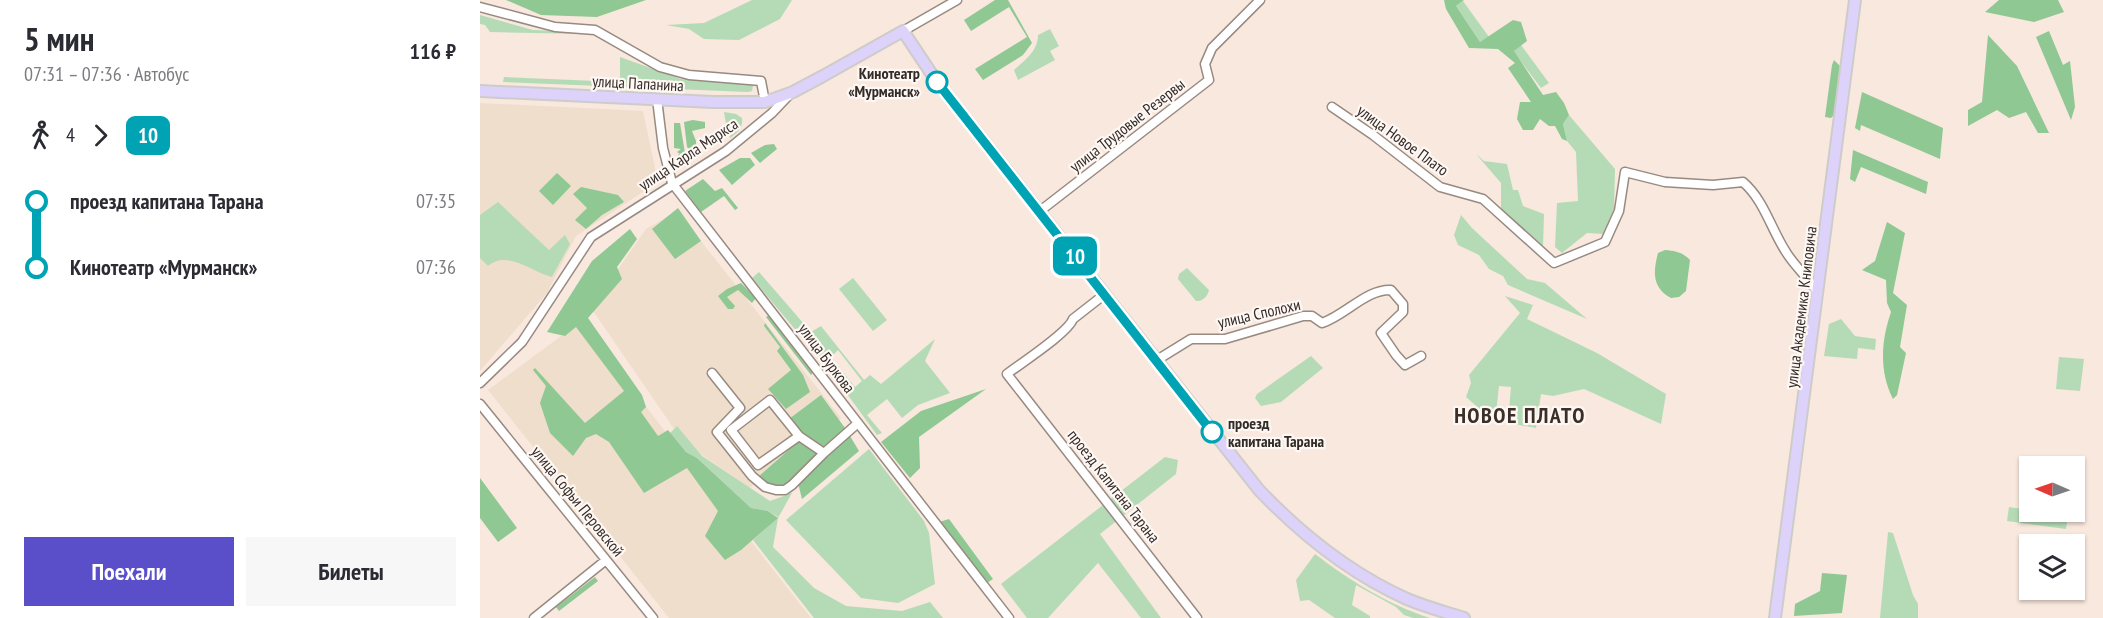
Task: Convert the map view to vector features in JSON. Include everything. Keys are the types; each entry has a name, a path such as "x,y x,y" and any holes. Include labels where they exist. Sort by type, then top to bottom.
{"main road":[{"name":"улица Академика Книповича","path":"1775,618 1854,0"},
{"name":"улица Карла Маркса","path":"793,92 903,31"},
{"path":"903,31 937,82 1259,490 1291,522 1341,561 1381,585 1418,603 1464,618"},
{"name":"улица Папанина","path":"480,91 765,102 793,92"}],"street":[{"name":"улица Карла Маркса","path":"903,31 957,0"},
{"name":"улица Трудовые Резервы","path":"1040,211 1209,80 1205,64 1212,48 1260,0"},
{"path":"480,7 555,27 595,30 660,67 688,75 761,81 765,102"},
{"name":"улица Карла Маркса","path":"480,383 522,342 591,237 726,150 772,113 793,92"},
{"name":"улица Буркова","path":"657,99 663,148 672,183 1009,618"},
{"name":"улица Новое Плато","path":"1332,107 1373,135 1440,187 1483,200 1554,263 1605,242 1619,211 1625,172 1665,182 1713,185 1743,183 1756,196 1785,251 1809,279 1818,294"},
{"name":"улица Сполохи","path":"1157,360 1191,339 1225,339 1303,316 1312,316 1322,323 1333,320 1379,290 1391,290 1403,304 1403,312 1381,333 1388,345 1405,365 1421,356"},
{"name":"проезд Капитана Тарана","path":"1105,294 1007,374 1197,618"},
{"path":"712,373 740,408 717,432 752,476 765,488 785,490 858,423"},
{"path":"799,436 758,465 731,430 770,400 799,436 824,453"},
{"name":"улица Софьи Перовской","path":"480,404 653,618"},
{"path":"534,618 606,560"}],"shaded area":[{"path":"480,103 643,111 658,182 576,236 547,293 480,371"},
{"path":"677,211 841,418 750,488 683,442 591,308 646,229"},
{"path":"580,322 811,618 669,618 488,390"}],"green space":[{"path":"506,0 646,0 597,17 541,15"},
{"path":"752,0 792,0 780,19 739,40 704,39 689,29 666,25 704,23"},
{"path":"995,0 1008,0 1032,43 1023,55 983,80 975,69 1027,37 1009,7 971,31 964,20"},
{"path":"1444,0 1464,0 1456,6 1480,42 1513,20 1521,22 1527,41 1514,51 1543,95 1556,92 1564,103 1569,115 1563,124 1567,141 1562,139 1555,126 1549,126 1540,119 1533,130 1523,130 1517,119 1520,102 1531,102 1508,68 1515,63 1498,49 1469,48 1446,9"},
{"path":"1999,0 2058,0 2064,12 2034,22 1985,12"},
{"path":"1463,1 1489,37 1480,42 1456,6"},
{"path":"480,15 533,30 585,32 584,34 490,32 485,25 480,24"},
{"path":"1050,29 1059,46 1050,51 1055,60 1018,80 1014,70 1036,46 1038,35"},
{"path":"2049,31 2063,65 2070,61 2075,107 2071,120 2036,37"},
{"path":"1988,35 2017,66 2049,133 2038,133 2026,112 2009,118 1997,110 1968,126 1968,110 1982,102"},
{"path":"1521,45 1549,83 1541,88 1513,51"},
{"path":"620,57 681,79 751,83 752,91 503,82 504,77 620,82"},
{"path":"1834,60 1840,66 1834,115 1831,118 1825,117"},
{"path":"1862,92 1943,128 1940,159 1861,125 1860,131 1855,128"},
{"path":"724,112 736,114 742,118 739,130 730,138 727,130"},
{"path":"1569,115 1615,169 1614,209 1603,234 1587,233 1562,253 1555,247 1557,203 1578,201 1576,152 1567,141 1563,124"},
{"path":"693,120 705,122 705,128 692,131 696,145 690,150 687,147 684,122"},
{"path":"674,123 680,123 686,159 681,163 678,155 680,154 677,152 681,149 674,148"},
{"path":"774,144 777,149 760,163 751,153 765,145"},
{"path":"1853,150 1928,182 1926,194 1861,167 1855,182 1850,179"},
{"path":"1476,154 1484,161 1507,164 1513,190 1518,190 1523,206 1544,214 1543,246 1501,210 1501,183"},
{"path":"740,158 750,158 755,165 732,185 719,170"},
{"path":"557,173 571,186 553,205 539,191"},
{"path":"703,179 715,191 722,188 738,208 735,210 724,196 701,212 685,191"},
{"path":"581,187 618,195 624,202 602,215 586,229 575,220 587,208 573,194"},
{"path":"498,202 549,250 565,235 570,244 552,277 512,261 495,261 488,266 480,258 480,215"},
{"path":"678,208 701,241 675,259 652,229"},
{"path":"1461,215 1527,279 1545,283 1587,319 1508,285 1503,276 1489,269 1479,255 1458,245 1454,235"},
{"path":"1887,222 1905,233 1893,293 1907,305 1900,347 1906,353 1897,395 1893,399 1885,378 1883,356 1885,334 1891,312 1887,303 1886,280 1862,270 1875,261"},
{"path":"630,229 637,239 617,267 622,279 588,318 642,395 646,407 641,412 658,436 668,430 686,452 697,458 751,508 768,511 778,518 741,550 725,560 705,536 718,511 687,468 644,493 609,442 596,434 586,438 573,456 550,433 540,403 546,386 533,370 535,368 585,423 624,391 576,327 565,336 547,332 592,261"},
{"path":"1665,250 1679,252 1690,260 1686,291 1679,297 1671,298 1657,284 1655,267 1658,253"},
{"path":"1187,268 1209,290 1200,301 1196,301 1178,279 1179,274"},
{"path":"759,272 811,332 821,326 864,380 870,375 881,384 935,339 925,361 950,393 918,405 902,418 887,399 867,415 882,433 877,435 831,372 752,278","holes":["838,350 862,381 855,387 831,357"]},
{"path":"853,278 887,320 873,331 839,289"},
{"path":"741,283 756,298 752,303 738,290 727,297 735,306 733,309 728,309 718,296"},
{"path":"1505,296 1533,305 1527,319 1597,353 1666,394 1661,424 1584,389 1553,396 1541,394 1536,428 1508,423 1511,387 1499,386 1495,422 1466,397 1471,383 1469,375 1520,313"},
{"path":"769,315 814,372 811,375 766,317"},
{"path":"1841,319 1855,336 1876,339 1875,350 1858,348 1857,359 1824,356 1829,324"},
{"path":"765,323 803,375 810,392 786,409 768,389 791,370 777,351 780,347 764,326"},
{"path":"1311,356 1323,368 1281,402 1261,406 1255,398 1257,394"},
{"path":"2059,357 2084,359 2080,391 2056,389"},
{"path":"986,389 919,437 920,468 910,478 881,442 921,411"},
{"path":"821,395 845,428 823,447 806,439 789,419"},
{"path":"677,426 702,456 770,501 792,493 778,518 773,547 814,588 846,606 902,611 930,602 943,618 814,618 753,540 778,517 768,511 751,508 697,458 686,452 670,433"},
{"path":"850,436 859,451 802,499 798,483"},
{"path":"801,439 818,453 785,487 770,486 758,477"},
{"path":"869,449 924,521 929,533 935,584 898,603 861,598 786,520"},
{"path":"1165,457 1178,460 1176,474 1100,534 1161,618 1141,618 1098,563 1048,618 1027,618 1001,584"},
{"path":"480,478 517,528 498,542 480,518"},
{"path":"2009,507 2019,508 2019,522 2067,522 2066,529 2007,521"},
{"path":"949,519 993,579 987,583 939,522"},
{"path":"1888,532 1893,533 1918,604 1918,618 1880,618"},
{"path":"1315,554 1370,591 1430,618 1413,618 1404,615 1396,607 1356,585 1352,605 1370,618 1335,618 1309,600 1300,601 1296,580"},
{"path":"1822,573 1847,575 1842,613 1794,616 1795,604 1820,591"},
{"path":"595,577 598,581 559,611 556,607"}],"bus line":[{"name":"10","path":"937,82 1212,432"}],"place":[{"name":"Кинотеатр «Мурманск»","path":"937,82"},
{"name":"проезд капитана Тарана","path":"1212,432"}],"district":[{"name":"НОВОЕ ПЛАТО","path":"1520,415"}]}
